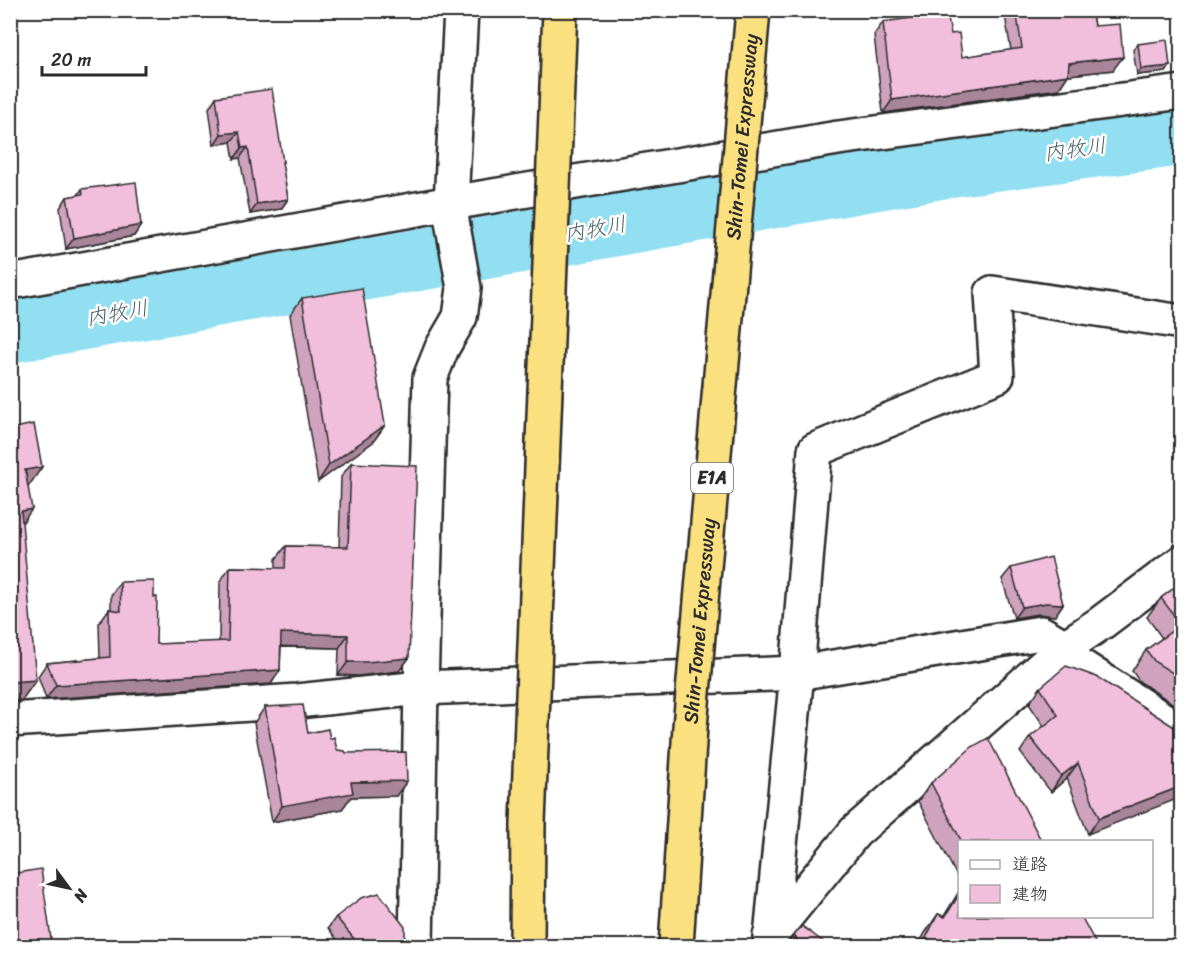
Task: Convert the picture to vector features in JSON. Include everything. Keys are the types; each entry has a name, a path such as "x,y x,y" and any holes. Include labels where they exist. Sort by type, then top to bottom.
{"highway":[{"path":"527,946 528,823 560,10"},
{"name":"Shin-Tomei Expressway","path":"676,946 690,727 753,10"}],"street":[{"path":"416,946 430,378 442,348 460,317 464,288 451,212 461,10"},
{"path":"10,282 451,212 838,138 1182,92"},
{"path":"767,943 797,673 816,450 997,376 992,293 1182,322"},
{"path":"767,943 855,832 1065,647 1182,562"},
{"path":"10,720 297,701 421,688 797,673 1041,633 1065,647 1079,665 1182,732"}],"building":[{"path":"1016,10 1091,10 1094,26 1120,24 1123,57 1069,63 1068,75 892,100 883,22 947,13 951,34 959,33 962,57 1022,48"},
{"path":"1167,40 1170,66 1141,69 1138,44"},
{"path":"272,89 288,199 257,204 248,147 242,148 239,132 221,134 216,97"},
{"path":"10,90 16,138 10,138"},
{"path":"136,182 141,225 74,238 67,197 83,194 82,189"},
{"path":"362,288 385,425 329,465 302,298"},
{"path":"34,424 42,467 25,470 32,509 21,511 36,680 10,682 10,429"},
{"path":"351,463 417,466 409,658 348,662 348,635 281,633 280,670 56,685 47,663 110,657 109,609 121,611 120,582 154,581 154,597 157,597 156,644 228,641 230,567 285,568 286,546 348,547"},
{"path":"1051,557 1063,604 1046,603 1022,607 1011,568"},
{"path":"1182,582 1182,626 1161,598"},
{"path":"1172,631 1182,657 1182,679 1155,662 1146,650"},
{"path":"1066,666 1097,677 1182,732 1182,786 1099,818 1078,763 1061,776 1030,737 1058,715 1040,688"},
{"path":"303,705 308,733 328,729 330,739 334,737 337,750 346,753 406,752 407,781 351,782 353,793 282,806 265,707"},
{"path":"988,738 1041,840 961,840 931,783 972,747"},
{"path":"41,869 52,946 10,946 10,874"},
{"path":"379,893 405,927 405,946 360,946 336,917 361,898"},
{"path":"958,896 958,918 1082,918 1097,946 922,946 938,914 945,917"},
{"path":"802,926 829,946 801,946 794,935"}],"waterway":[{"name":"内牧川","path":"10,332 957,165 1182,135"}]}
